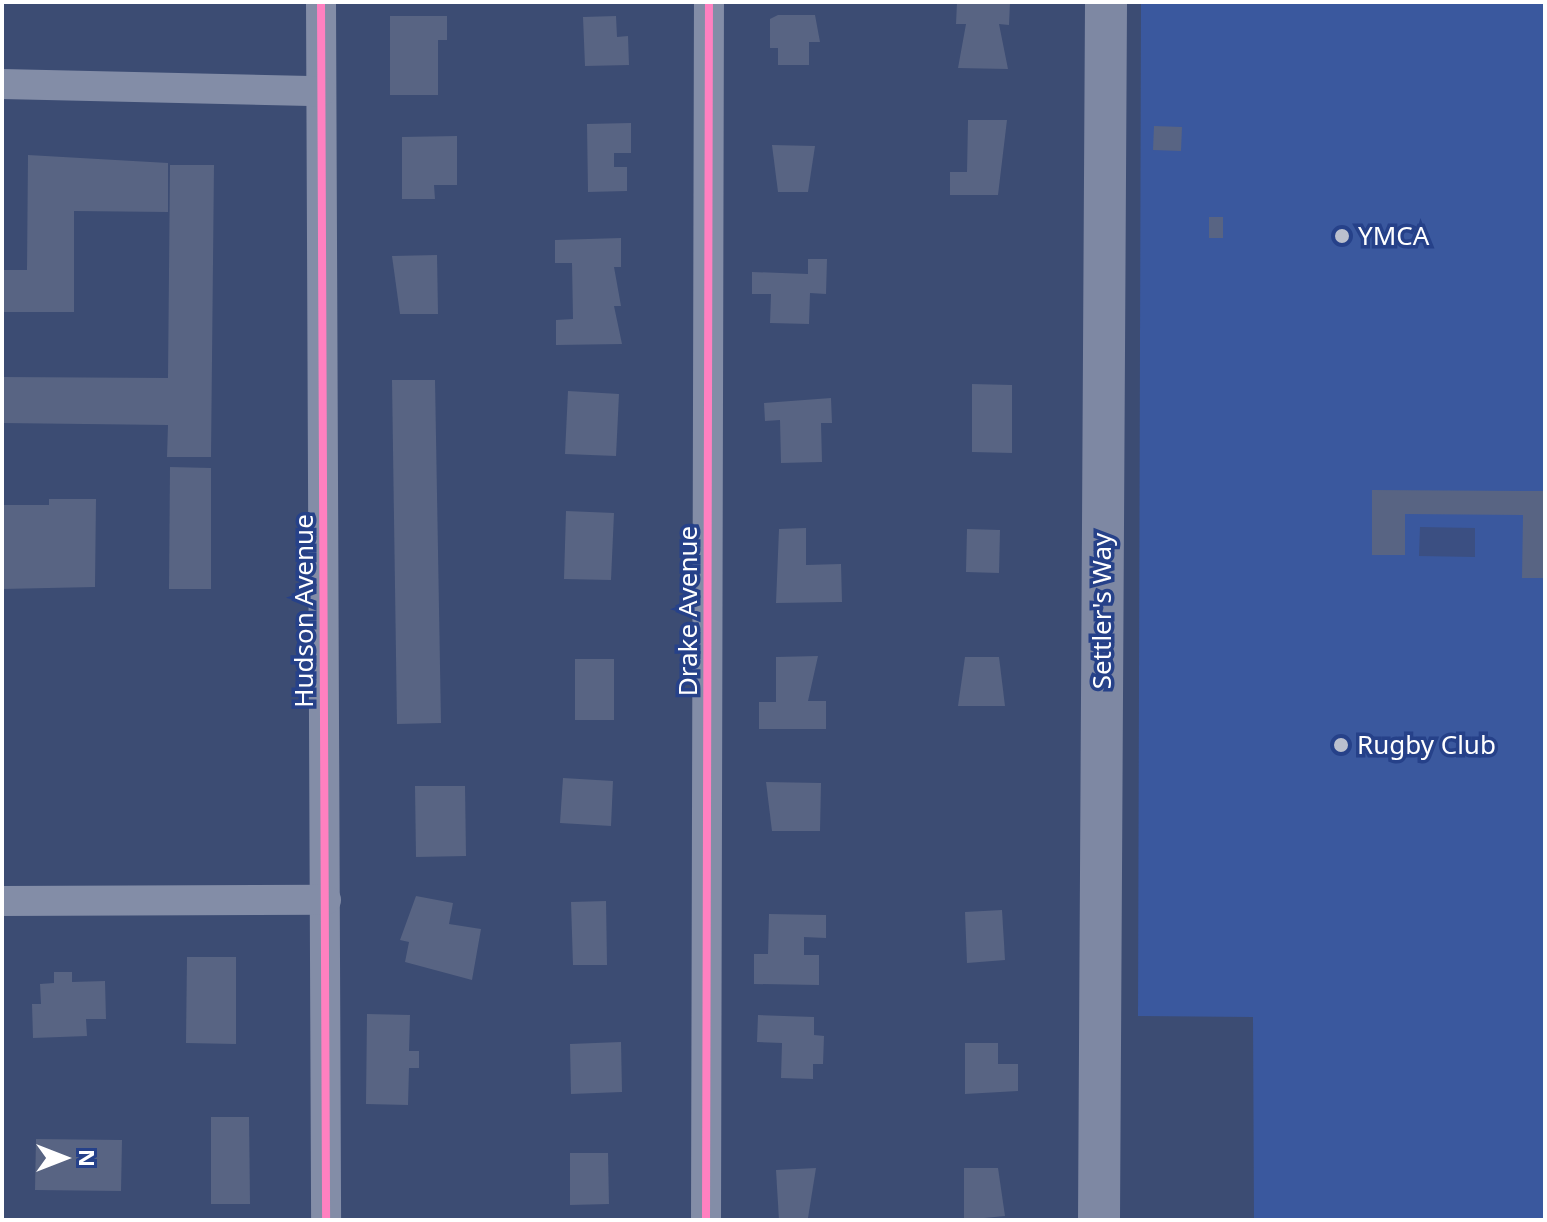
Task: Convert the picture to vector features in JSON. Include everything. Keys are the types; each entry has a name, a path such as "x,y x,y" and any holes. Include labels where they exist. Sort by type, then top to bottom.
{"main road":[{"name":"Settler's Way","path":"1099,1220 1106,2"}],"street":[{"name":"Hudson Avenue","path":"321,2 326,1220"},
{"name":"Drake Avenue","path":"706,1220 709,2"},
{"path":"2,84 321,91"},
{"path":"2,901 326,900"}],"shaded area":[{"path":"1141,2 1545,2 1545,1220 1254,1220 1253,1017 1138,1016"},
{"path":"1420,527 1475,528 1475,557 1419,556"}],"building":[{"path":"957,2 1010,2 1009,25 999,24 1008,69 958,68 966,24 956,24"},
{"path":"778,15 815,15 820,42 809,42 809,65 778,65 778,48 770,48 770,19"},
{"path":"390,16 447,16 447,40 438,40 438,95 390,95"},
{"path":"616,16 617,37 628,36 629,65 585,66 583,17"},
{"path":"968,120 1007,120 998,195 950,195 950,172 967,172"},
{"path":"631,123 631,153 614,153 614,167 627,167 627,191 588,192 587,124"},
{"path":"1154,126 1182,127 1181,151 1153,150"},
{"path":"457,136 457,185 434,185 435,199 402,199 402,137"},
{"path":"772,145 815,146 808,192 778,192"},
{"path":"28,155 168,163 168,212 74,211 74,312 2,312 2,270 27,270"},
{"path":"170,165 214,165 211,457 167,457 168,425 2,423 2,377 168,378"},
{"path":"1209,217 1223,217 1223,238 1209,238"},
{"path":"621,238 621,267 614,267 621,306 614,306 622,344 556,345 556,320 573,319 572,263 555,263 555,240"},
{"path":"437,255 438,314 400,314 392,256"},
{"path":"808,259 827,259 826,294 810,293 809,324 770,323 771,294 752,294 752,272 808,274"},
{"path":"392,380 435,380 441,723 397,724"},
{"path":"972,384 1012,385 1012,453 972,452"},
{"path":"568,391 619,394 616,456 565,454"},
{"path":"831,398 832,423 821,423 822,462 781,463 780,420 765,421 764,403"},
{"path":"170,467 211,468 211,589 169,589"},
{"path":"1372,490 1545,491 1545,578 1522,578 1523,515 1405,514 1405,555 1372,555"},
{"path":"49,499 96,499 95,587 2,589 2,505 49,505"},
{"path":"566,511 614,513 611,580 564,579"},
{"path":"806,528 806,565 841,564 842,602 776,603 779,529"},
{"path":"967,529 1000,530 999,573 966,572"},
{"path":"818,656 808,701 826,701 826,729 759,729 759,702 776,702 776,657"},
{"path":"965,657 999,657 1005,706 958,706"},
{"path":"575,659 614,659 614,720 575,720"},
{"path":"563,778 613,781 611,826 560,823"},
{"path":"766,782 821,783 820,831 772,831"},
{"path":"415,786 465,786 466,856 416,857"},
{"path":"416,896 453,903 449,924 481,929 472,980 405,962 409,942 400,940"},
{"path":"606,901 607,965 573,965 571,902"},
{"path":"1002,910 1005,960 967,963 965,912"},
{"path":"769,914 826,915 826,938 804,937 804,955 819,955 819,985 754,984 754,954 768,954"},
{"path":"187,957 236,957 236,1044 186,1043"},
{"path":"54,972 72,972 72,982 105,981 106,1019 86,1019 87,1036 33,1038 32,1004 41,1004 40,984 54,983"},
{"path":"367,1014 410,1015 409,1051 419,1051 419,1068 409,1068 408,1105 366,1104"},
{"path":"758,1015 814,1017 814,1035 824,1036 823,1064 813,1064 813,1079 781,1078 782,1043 757,1042"},
{"path":"621,1042 622,1092 571,1094 570,1044"},
{"path":"965,1043 998,1043 998,1064 1018,1064 1018,1091 965,1094"},
{"path":"211,1117 249,1117 250,1204 211,1204"},
{"path":"36,1139 122,1140 121,1191 35,1190"},
{"path":"570,1153 608,1153 609,1204 570,1205"},
{"path":"816,1168 808,1218 779,1220 776,1170"},
{"path":"964,1168 998,1168 1005,1216 964,1220"}],"cycle path":[{"path":"321,2 326,1220"},
{"path":"706,1220 709,2"}],"place":[{"name":"YMCA","path":"1342,236"},
{"name":"Rugby Club","path":"1341,745"}]}
